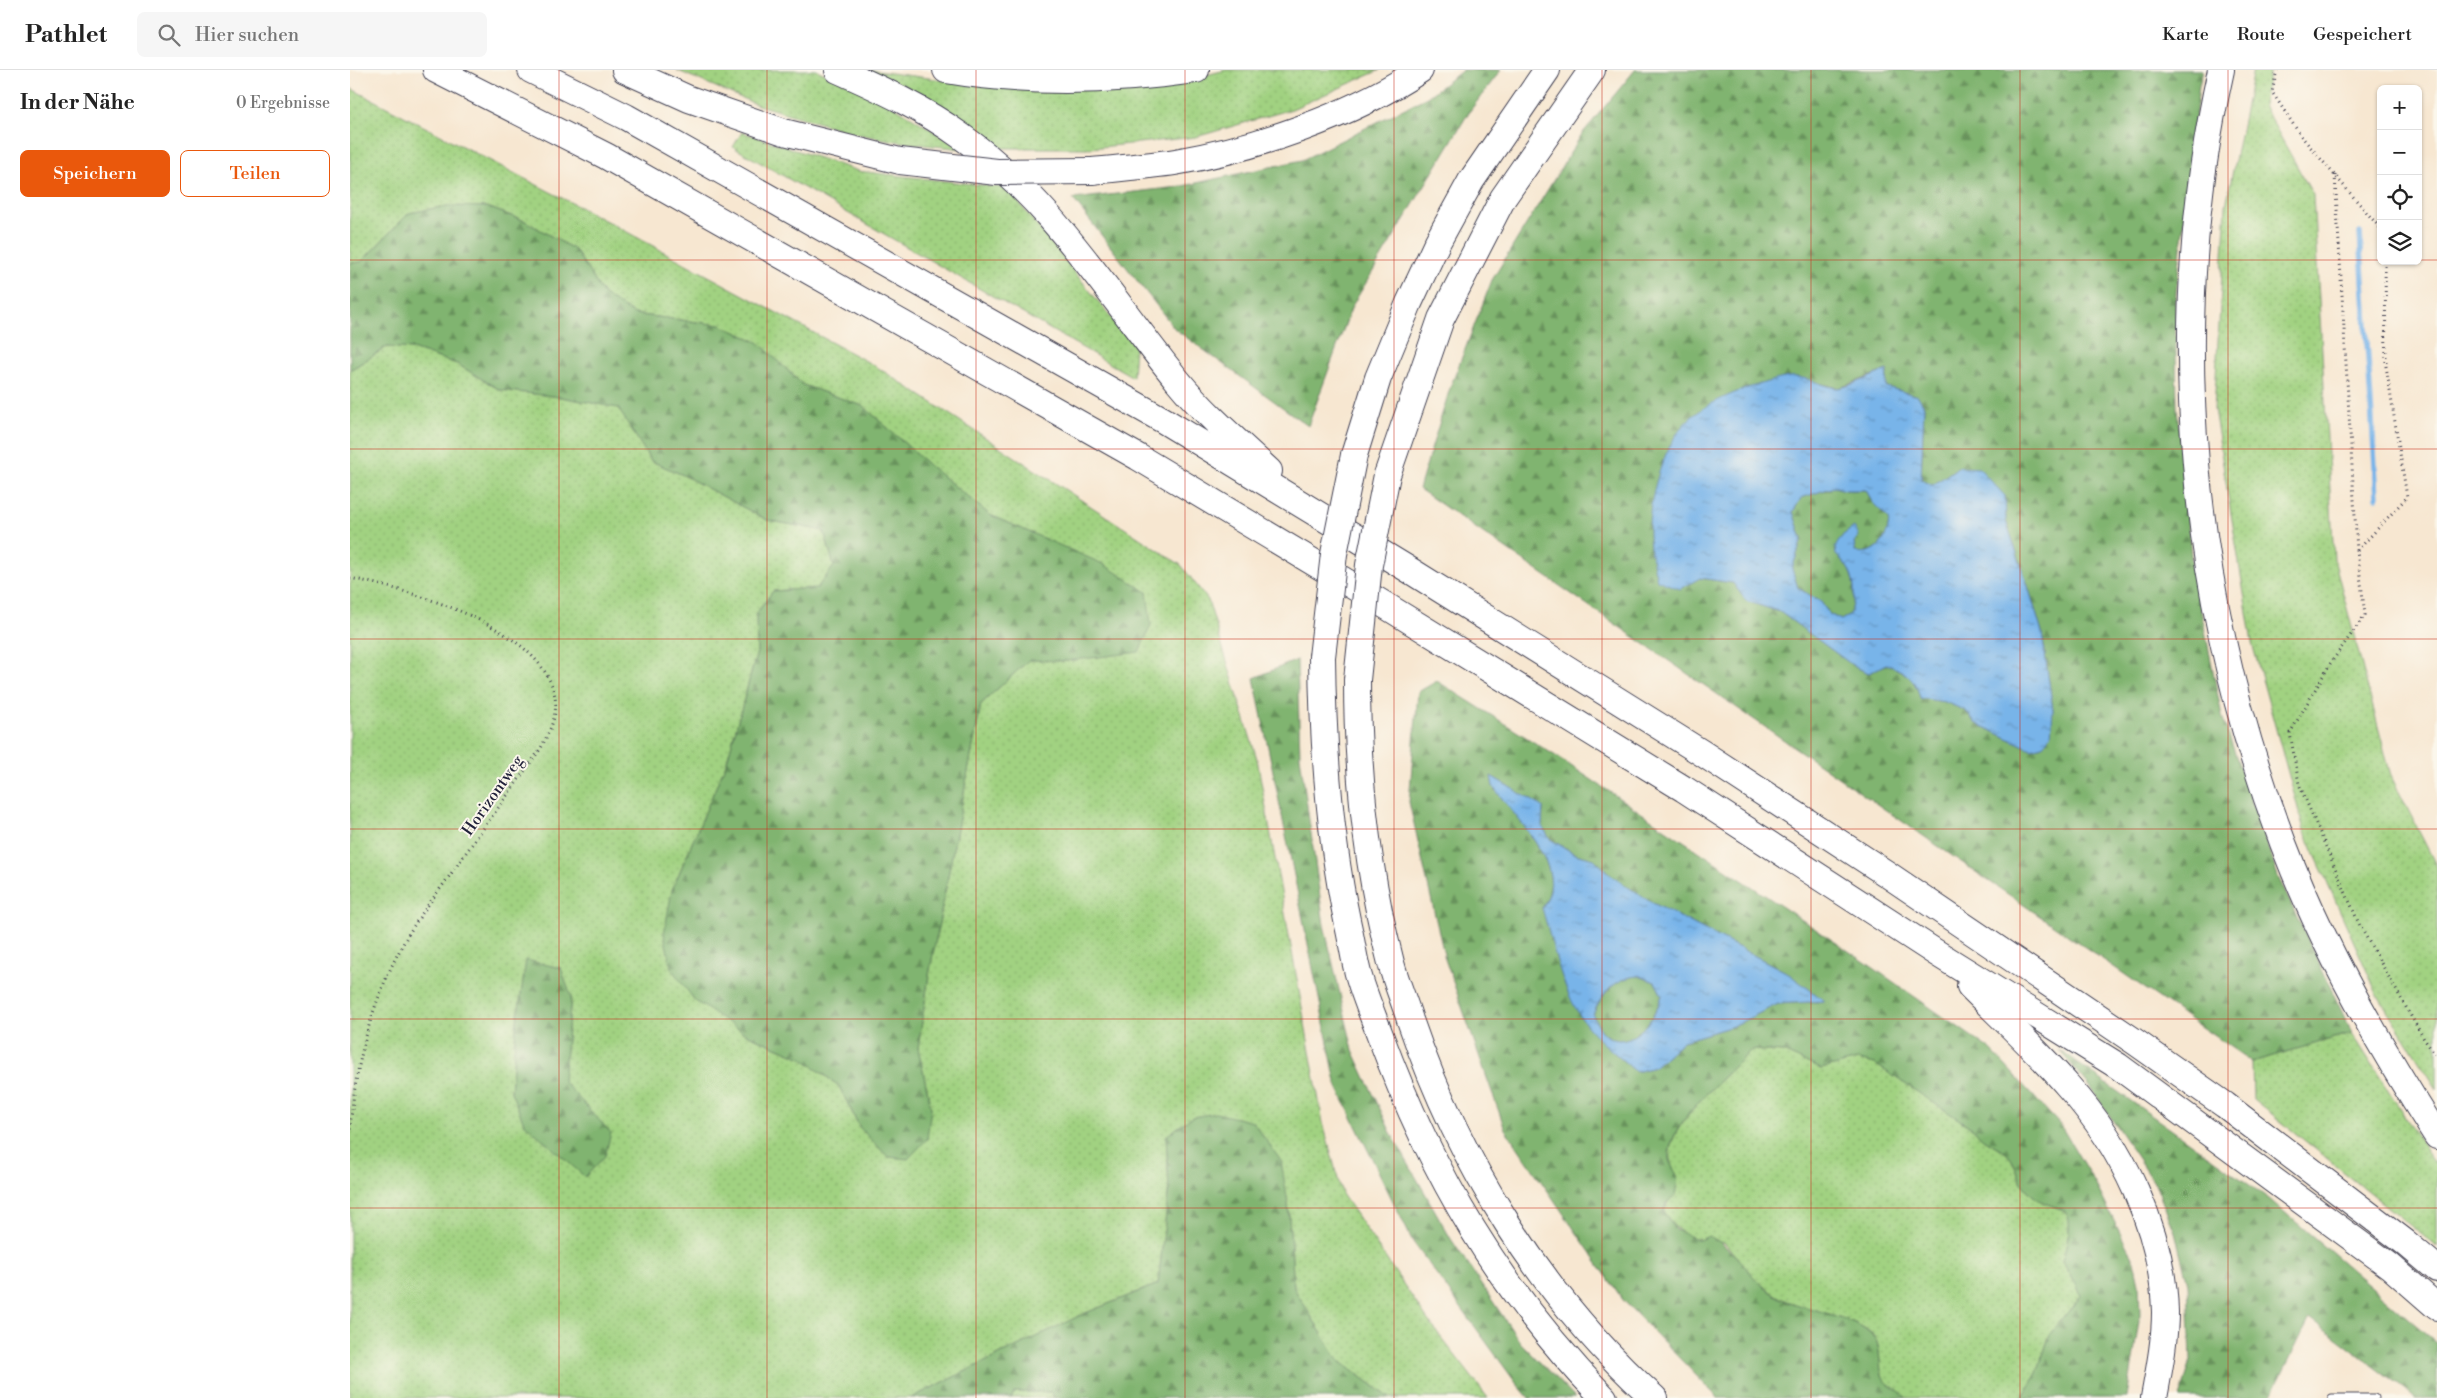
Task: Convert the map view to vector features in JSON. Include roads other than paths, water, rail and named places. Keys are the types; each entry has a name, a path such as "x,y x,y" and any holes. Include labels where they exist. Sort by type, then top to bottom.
{"highway":[{"path":"436,70 606,156 1138,457 1675,784 1935,952 2118,1066 2390,1266 2437,1307"},
{"path":"531,70 626,117 1163,420 1694,748 1895,879 2225,1105 2406,1243 2437,1270"},
{"path":"625,70 689,99 784,132 900,161 997,172 1092,171 1176,162 1242,146 1319,122 1402,82 1420,70"},
{"path":"838,70 917,108 961,136 1023,188 1055,221 1178,381 1208,414 1307,508"},
{"path":"946,70 1030,79 1114,78 1196,70"},
{"path":"1548,70 1471,181 1438,241 1409,303 1378,378 1354,455 1334,554 1322,656 1322,727 1327,799 1340,886 1359,976 1414,1120 1480,1244 1517,1297 1574,1367 1604,1398"},
{"path":"1592,70 1503,198 1441,319 1387,475 1369,565 1357,680 1357,732 1363,811 1373,878 1391,964 1419,1045 1442,1102 1481,1179 1509,1226 1546,1280 1598,1342 1654,1398"},
{"path":"2221,70 2198,206 2191,307 2192,399 2202,531 2224,648 2251,751 2283,844 2321,929 2368,1023 2437,1136"},
{"path":"1935,952 2070,1087 2108,1138 2130,1181 2151,1231 2161,1275 2165,1312 2162,1357 2154,1398"}],"lane":[{"path":"2332,1398 2374,1398"}],"water":[{"path":"1887,370 1886,387 1918,396 1924,406 1921,480 1933,485 1958,467 1979,468 2005,496 2006,521 2042,633 2053,710 2051,735 2042,746 2031,749 1975,723 1966,711 1945,702 1920,698 1916,685 1908,676 1886,664 1869,673 1855,667 1780,612 1746,601 1733,583 1700,578 1680,589 1657,580 1649,533 1655,485 1673,440 1690,418 1702,409 1730,395 1776,380 1795,377 1837,388","holes":["1834,487 1846,490 1866,490 1873,503 1889,519 1884,540 1875,549 1863,553 1855,552 1854,542 1859,536 1854,527 1843,535 1835,547 1836,555 1851,574 1854,590 1850,615 1841,620 1829,614 1821,602 1798,588 1792,569 1802,539 1793,512 1801,498"]},
{"path":"1491,776 1543,807 1542,826 1550,839 1575,854 1594,859 1613,877 1649,901 1786,972 1825,1001 1778,1004 1733,1026 1683,1041 1654,1067 1636,1072 1605,1045 1588,1027 1565,986 1542,908 1550,890 1550,877 1546,863 1540,849 1493,786","holes":["1639,976 1655,982 1662,995 1650,1020 1641,1030 1631,1037 1621,1040 1611,1038 1601,1030 1593,1015 1600,1000 1610,988 1616,983 1631,977"]}],"waterway":[{"path":"2360,233 2377,497"}]}
